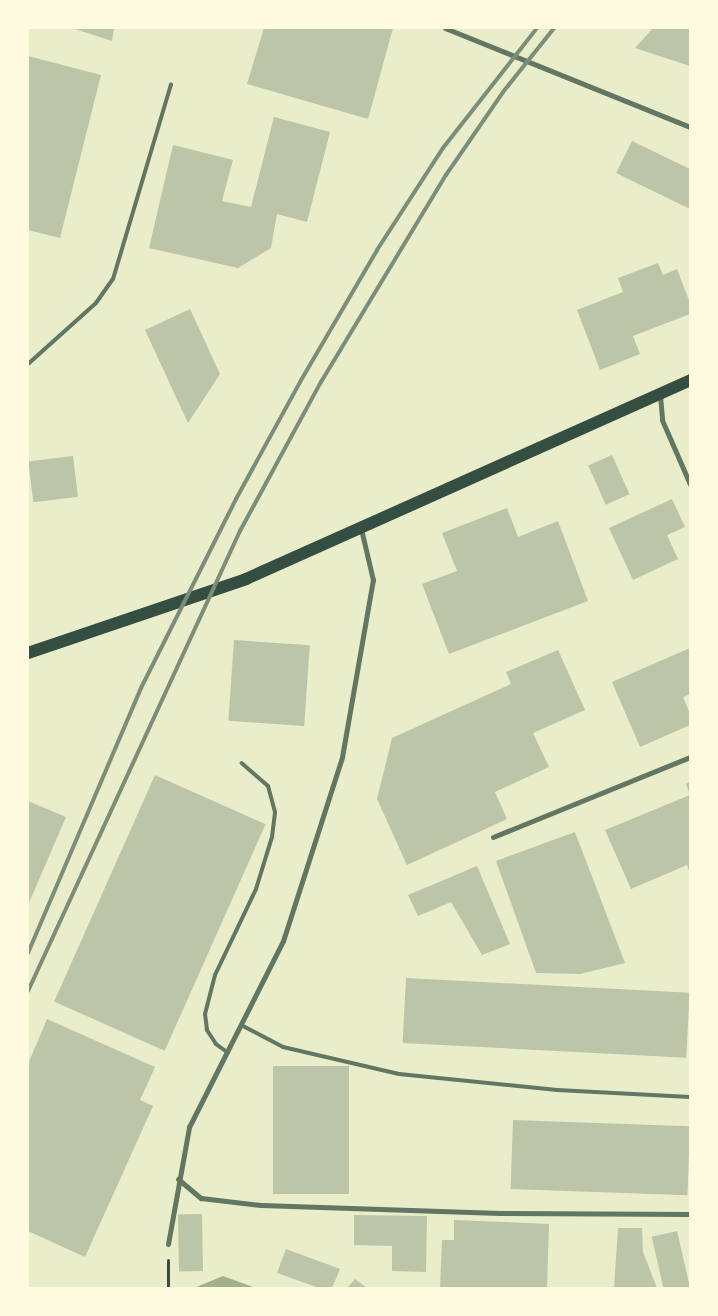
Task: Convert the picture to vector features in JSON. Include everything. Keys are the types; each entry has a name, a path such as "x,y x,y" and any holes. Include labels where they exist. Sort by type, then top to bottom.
{"main road":[{"path":"28,653 246,579 690,380"}],"street":[{"path":"445,28 690,127"},
{"path":"660,395 662,420 690,484"},
{"path":"168,1244 178,1179 189,1126 283,941 342,757 373,580 361,529"},
{"path":"494,838 690,758"},
{"path":"178,1179 201,1198 261,1205 500,1213 690,1214"}],"lane":[{"path":"28,364 96,302 113,278 171,84"},
{"path":"227,1052 216,1044 207,1030 204,1014 215,975 256,889 272,837 275,812 268,786 242,763"},
{"path":"241,1025 283,1047 399,1074 557,1090 690,1096"}],"path":[{"path":"167,1273 168,1288"}],"shaded area":[{"path":"223,1276 253,1287 260,1288 194,1288"}],"building":[{"path":"72,28 114,28 112,41"},
{"path":"264,28 393,28 368,119 247,84"},
{"path":"653,28 690,28 690,66 635,48"},
{"path":"28,56 101,75 60,238 28,230"},
{"path":"274,117 330,132 307,222 277,214 271,248 238,268 149,248 173,145 233,160 222,201 251,207"},
{"path":"632,141 690,169 690,209 616,173"},
{"path":"658,263 663,275 677,269 690,303 690,314 633,336 640,354 600,370 577,310 623,292 618,278"},
{"path":"190,309 220,374 188,423 145,330"},
{"path":"612,455 629,494 606,505 588,466"},
{"path":"73,456 78,497 33,502 28,461"},
{"path":"672,499 685,527 667,535 678,559 633,580 609,528"},
{"path":"507,508 518,537 558,521 588,601 449,654 422,584 457,571 442,533"},
{"path":"234,640 310,645 304,726 228,721"},
{"path":"690,648 690,694 683,697 690,714 690,725 640,747 612,682"},
{"path":"558,650 585,710 533,733 549,767 495,792 507,819 407,865 377,799 392,738 511,684 506,672"},
{"path":"155,775 266,824 165,1051 54,1002"},
{"path":"690,782 690,795 686,784"},
{"path":"690,795 690,873 687,865 631,889 605,830"},
{"path":"28,801 66,817 28,905"},
{"path":"575,832 625,963 580,974 536,973 496,861"},
{"path":"477,866 510,944 482,955 451,902 418,916 408,895"},
{"path":"406,978 690,993 686,1058 403,1043"},
{"path":"47,1019 155,1067 140,1100 153,1106 85,1257 28,1231 28,1064"},
{"path":"273,1066 349,1066 349,1194 273,1194"},
{"path":"513,1120 690,1126 687,1195 511,1189"},
{"path":"178,1214 202,1214 203,1271 179,1271"},
{"path":"354,1215 427,1216 426,1272 392,1271 392,1246 354,1245"},
{"path":"454,1220 549,1224 547,1288 440,1288 442,1240 454,1240"},
{"path":"618,1228 642,1228 643,1252 657,1288 614,1288"},
{"path":"677,1231 690,1288 663,1288 652,1237"},
{"path":"286,1249 340,1269 332,1288 319,1288 277,1273"},
{"path":"355,1279 367,1288 347,1288"}],"railway":[{"path":"28,953 141,688 236,499 300,382 377,250 443,148 537,28"},
{"path":"28,991 240,531 321,382 446,175 503,92 554,28"}]}
